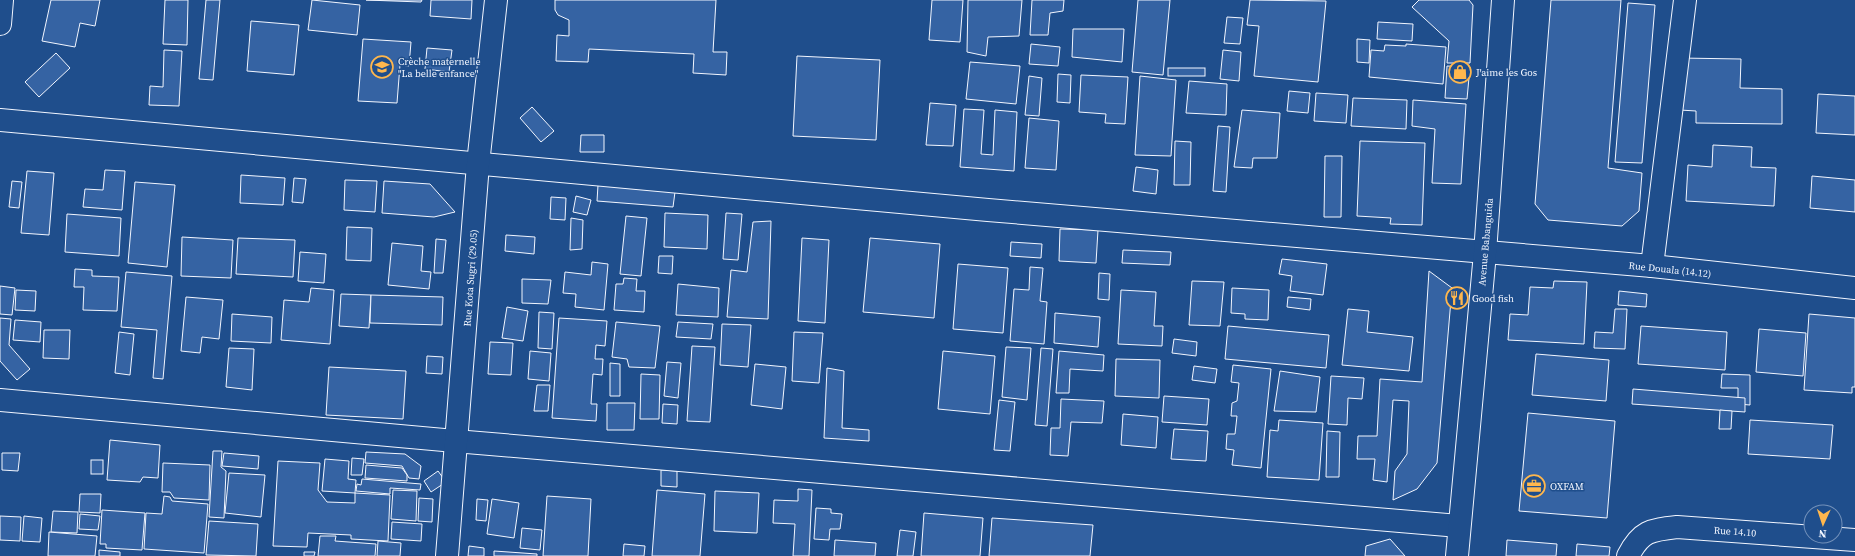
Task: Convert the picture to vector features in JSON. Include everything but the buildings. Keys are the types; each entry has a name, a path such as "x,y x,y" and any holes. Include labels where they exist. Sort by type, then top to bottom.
{"street":[{"path":"0,24 2,0"},
{"name":"Rue Kota Sugri (29.05)","path":"447,556 478,164 496,0"},
{"name":"Avenue Babanguida","path":"1457,556 1485,253 1503,0"},
{"path":"1652,266 1685,0"},
{"name":"Rue Douala (14.12)","path":"0,120 988,210 1652,266 1855,288"},
{"path":"0,400 455,441 1459,526"},
{"name":"Rue 14.10","path":"1628,556 1635,542 1653,530 1676,527 1855,540"}],"place":[{"name":"Crèche maternelle \"La belle enfance\"","path":"382,67"},
{"name":"J'aime les Gos","path":"1460,72"},
{"name":"Good fish","path":"1457,298"},
{"name":"OXFAM","path":"1534,486"}]}
